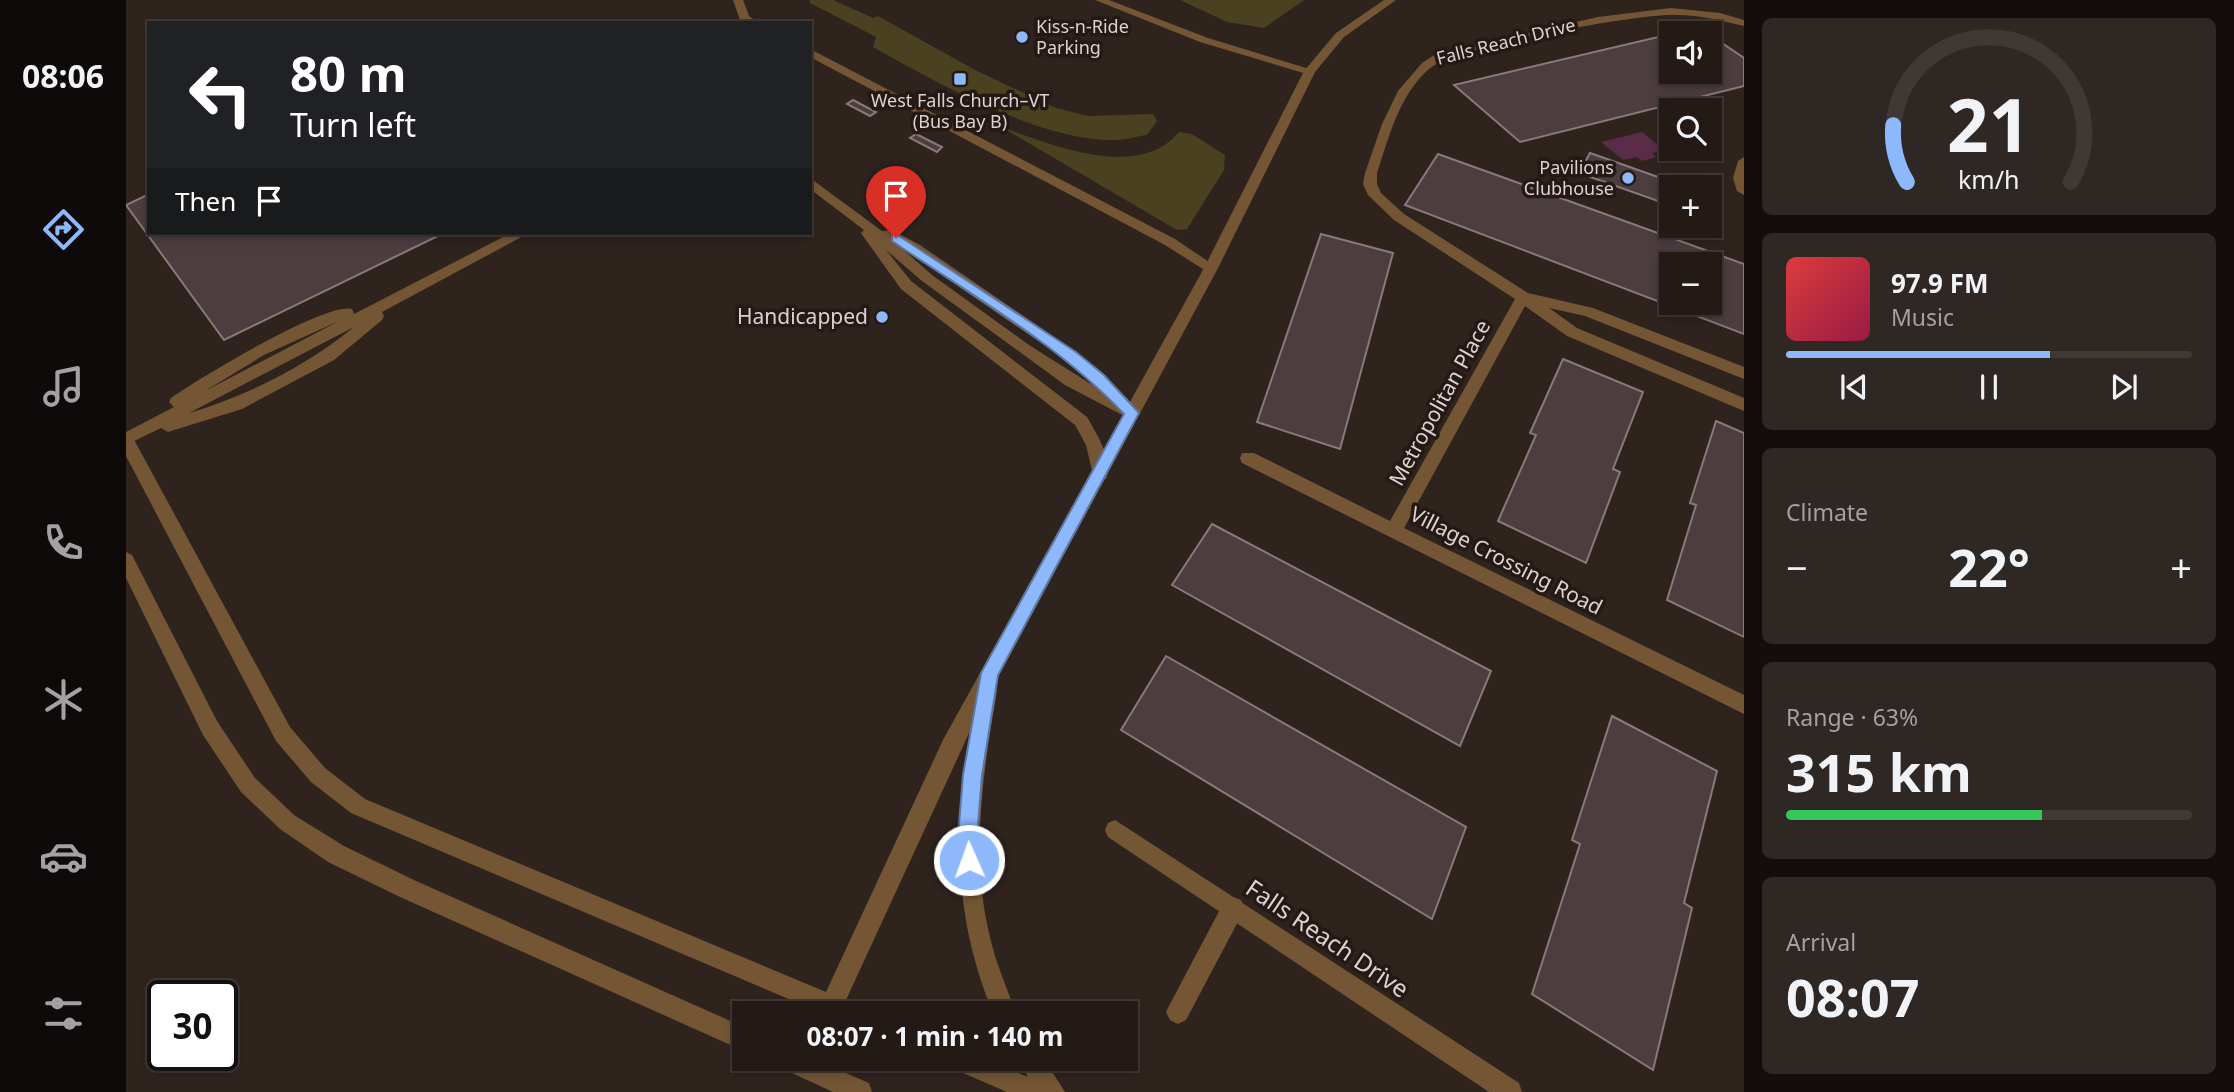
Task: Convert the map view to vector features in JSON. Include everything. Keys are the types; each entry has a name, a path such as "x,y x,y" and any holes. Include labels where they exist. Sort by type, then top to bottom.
{"street":[{"path":"738,0 744,18 750,21"},
{"path":"1100,0 1183,34 1260,59 1310,71"},
{"path":"840,1001 938,771 1211,268 1310,71 1340,35 1391,0"},
{"name":"Falls Reach Drive","path":"1744,23 1714,12 1695,10 1620,15 1440,56 1417,72 1389,122 1371,173 1370,184 1375,195 1399,218 1581,337 1744,405"},
{"path":"812,53 1170,242 1211,268"},
{"path":"1744,161 1740,178 1744,191"},
{"path":"812,183 859,218 927,278 1024,349 1070,381 1132,413"},
{"path":"859,218 915,248 1071,356 1099,379 1132,413"},
{"path":"859,218 882,256 906,285 1081,421 1094,445 1100,474"},
{"path":"518,235 126,439 283,734 318,775 358,806 813,1001"},
{"name":"Falls Reach Drive","path":"1523,297 1555,302 1588,313 1744,373"},
{"name":"Metropolitan Place","path":"1394,530 1523,297"},
{"name":"Village Crossing Road","path":"1248,458 1744,705"},
{"path":"126,560 210,728 248,785 287,822 336,855 732,1034"},
{"path":"990,673 975,754 967,837 975,921 984,962 1001,1001"},
{"name":"Falls Reach Drive","path":"1115,830 1510,1092"},
{"path":"1178,1012 1233,908"},
{"path":"819,1071 860,1092"},
{"path":"986,1071 1036,1092"},
{"path":"1038,1071 1053,1092"}],"shaded area":[{"path":"810,0 833,0 873,18 878,16 977,71 1056,108 1088,116 1153,114 1157,121 1147,135 1116,140 1087,138 1023,121 958,93 873,47 876,37 810,3"},
{"path":"1180,0 1304,0 1264,28 1227,22"},
{"path":"1001,127 1068,149 1117,157 1141,155 1161,147 1179,132 1192,134 1225,155 1224,170 1187,229 1177,230"},
{"path":"1642,132 1659,146 1659,151 1652,153 1656,157 1642,161 1637,157 1623,160 1601,142"}],"building":[{"path":"1659,37 1659,84 1722,84 1722,43 1744,58 1744,86 1696,98 1659,98 1659,107 1520,142 1454,85"},
{"path":"853,100 876,112 870,116 847,104"},
{"path":"916,134 942,147 937,152 910,138"},
{"name":"Pavilions Clubhouse","path":"1590,153 1659,177 1659,201 1579,173"},
{"path":"1438,154 1659,233 1659,238 1672,238 1711,252 1659,252 1659,302 1405,205"},
{"path":"147,195 147,234 126,205"},
{"path":"1321,234 1393,253 1340,449 1257,422"},
{"path":"148,235 440,235 224,340"},
{"path":"1722,256 1744,264 1744,334 1694,315 1722,315"},
{"path":"1563,359 1643,392 1613,469 1620,472 1586,563 1498,521 1536,435 1530,433"},
{"path":"1716,421 1744,433 1744,637 1667,600 1696,505 1690,503"},
{"path":"1212,524 1491,671 1460,746 1172,585"},
{"path":"1166,656 1466,827 1432,919 1121,730"},
{"path":"1612,716 1717,771 1684,903 1692,908 1653,1070 1532,994 1580,844 1572,840"}],"place":[{"name":"Kiss-n-Ride Parking","path":"1022,37"},
{"name":"West Falls Church–VT (Bus Bay B)","path":"960,79"},
{"name":"Pavilions Clubhouse","path":"1628,178"},
{"name":"Handicapped","path":"882,317"}],"route":[{"path":"896,238 915,248 1071,356 1099,379 1132,413 990,673 975,754 967,837 969,860"}]}
